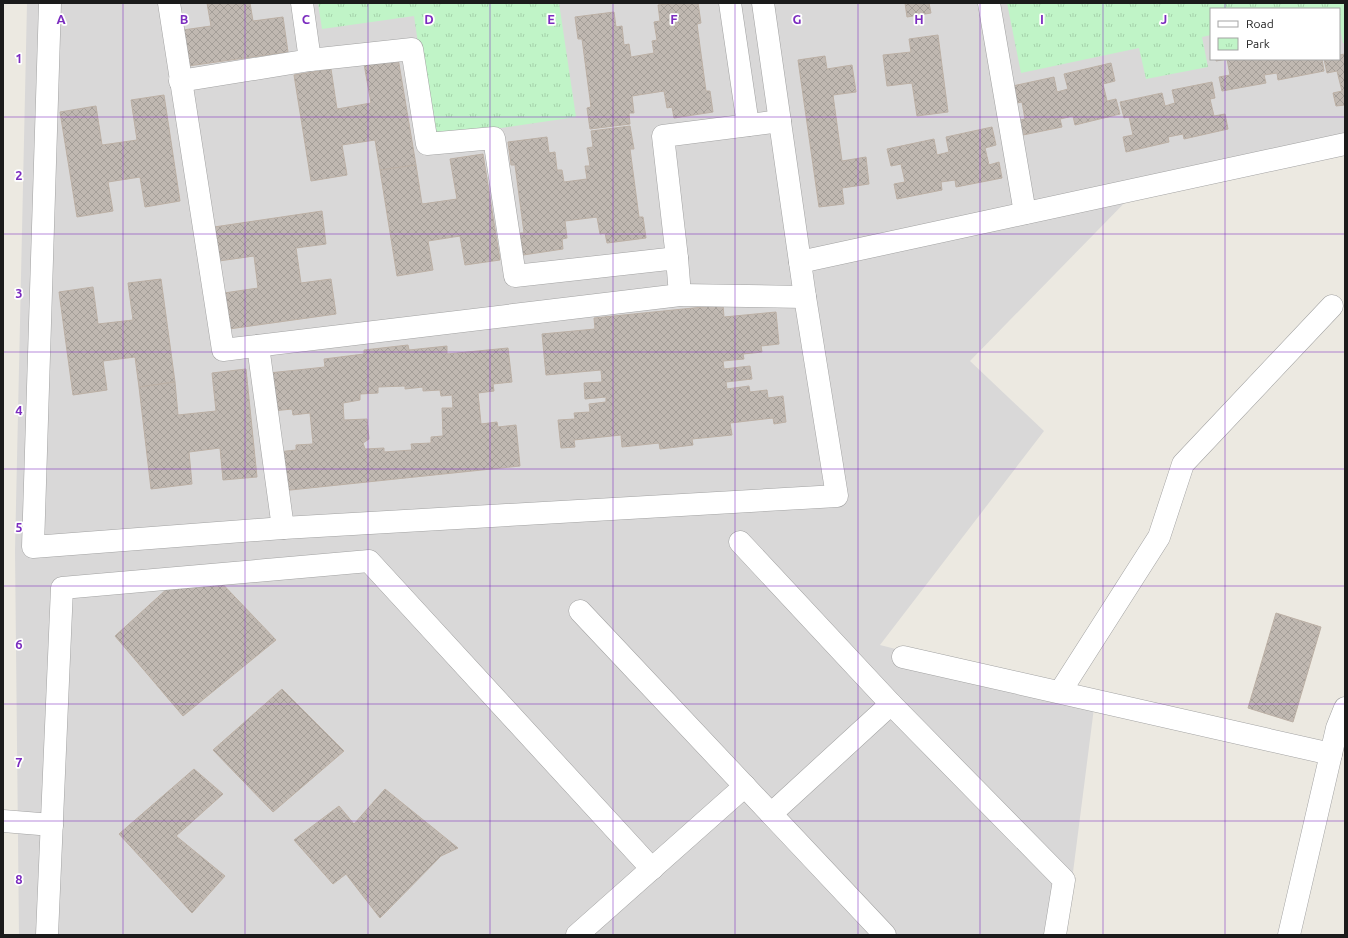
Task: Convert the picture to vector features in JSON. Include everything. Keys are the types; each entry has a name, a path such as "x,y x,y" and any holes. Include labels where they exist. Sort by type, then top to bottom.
{"street":[{"path":"50,3 33,547 283,528 837,496 805,297 763,3"},
{"path":"169,3 223,350 680,295 805,297"},
{"path":"302,3 310,60"},
{"path":"730,3 748,125"},
{"path":"989,3 1025,213"},
{"path":"180,81 310,60 412,50 427,144 494,138 514,276 677,258"},
{"path":"680,295 663,136 780,121"},
{"path":"800,262 1345,144"},
{"path":"1060,692 1159,537 1183,464 1332,306"},
{"path":"258,346 283,528"},
{"path":"740,542 891,704 1064,880 1055,935"},
{"path":"47,935 62,588 369,561 652,868"},
{"path":"580,612 885,935"},
{"path":"903,657 1331,754"},
{"path":"771,814 891,704"},
{"path":"1289,935 1337,728 1345,708"},
{"path":"577,935 745,786"},
{"path":"3,821 52,825"}],"shaded area":[{"path":"27,3 1345,3 1345,144 1139,188 970,361 1044,431 880,645 1095,700 1065,935 19,935 15,551"}],"green space":[{"path":"318,3 559,3 576,117 432,138 414,16 322,29"},
{"path":"1007,3 1345,3 1345,43 1343,43 1340,26 1340,8 1210,8 1210,35 1202,37 1208,67 1146,79 1139,48 1021,73"}],"building":[{"path":"207,3 250,3 253,21 283,17 288,52 181,67 176,31 211,26"},
{"path":"698,3 701,23 697,24 706,91 710,91 713,112 674,118 672,107 667,108 664,91 632,96 634,113 629,113 630,124 590,129 587,108 591,107 582,39 578,39 575,17 614,12 616,27 622,26 624,45 629,44 631,57 654,53 652,41 657,40 654,22 660,21 658,5"},
{"path":"905,3 929,3 931,13 907,17"},
{"path":"938,35 948,112 917,116 912,83 887,86 883,55 911,52 909,39"},
{"path":"1345,54 1345,105 1336,106 1333,93 1342,91 1337,71 1327,73 1324,60 1340,60 1340,55"},
{"path":"825,56 827,69 852,65 856,92 833,95 842,161 866,157 869,184 842,188 844,204 819,207 798,60"},
{"path":"398,58 416,165 380,170 375,140 342,145 347,175 311,181 294,75 331,69 337,109 371,103 364,64"},
{"path":"1227,60 1322,60 1324,71 1278,80 1277,73 1264,75 1266,83 1222,91 1219,77 1230,75"},
{"path":"1111,63 1115,81 1103,84 1107,101 1116,99 1120,114 1075,125 1073,116 1060,119 1062,127 1023,135 1019,138 1016,121 1025,119 1022,102 1012,104 1008,87 1054,77 1057,92 1068,89 1064,74"},
{"path":"1212,82 1215,98 1210,99 1214,116 1225,114 1228,129 1184,139 1183,134 1168,137 1169,142 1126,152 1123,137 1133,135 1129,117 1124,118 1120,102 1162,93 1165,106 1175,103 1172,90"},
{"path":"164,95 180,201 145,207 140,177 108,182 113,211 77,217 60,112 96,106 102,145 137,140 131,100"},
{"path":"630,126 634,149 630,149 639,217 643,217 646,238 607,243 605,233 600,234 597,217 565,221 567,238 562,239 563,249 523,255 520,233 524,233 515,165 511,165 508,142 547,137 549,153 555,152 557,170 562,170 564,182 587,179 585,166 590,166 587,148 593,147 591,131"},
{"path":"992,127 996,145 985,148 989,165 999,162 1002,178 956,187 955,180 941,182 942,190 897,199 894,184 905,182 901,164 891,166 887,149 934,139 937,155 949,152 946,137"},
{"path":"483,154 500,260 465,265 460,236 428,241 433,270 397,276 380,170 416,165 422,204 457,199 450,159"},
{"path":"322,211 326,244 296,248 301,283 331,279 336,314 229,329 224,293 258,288 254,256 219,261 214,227"},
{"path":"161,279 175,382 139,387 135,357 103,361 107,390 73,395 59,292 93,287 98,324 133,320 128,283"},
{"path":"723,305 724,317 776,312 779,344 761,346 762,352 743,354 744,359 723,361 724,369 750,366 752,379 726,382 727,389 749,386 750,392 767,390 768,398 783,396 786,422 774,424 773,418 730,423 732,435 692,439 693,445 660,449 659,443 622,447 621,435 574,440 575,447 561,448 558,420 575,419 574,413 590,412 589,404 606,402 606,397 585,399 584,383 602,382 601,370 546,375 542,334 595,329 594,318"},
{"path":"408,345 409,350 447,346 447,354 508,348 512,382 493,384 494,391 478,393 481,424 497,422 498,427 516,425 520,466 281,491 277,452 296,450 296,445 313,444 310,413 293,415 292,409 273,411 269,373 325,367 324,359 364,354 364,350","holes":["405,386 405,389 423,387 423,391 440,390 441,396 452,395 453,408 442,408 443,436 431,437 431,443 411,444 412,450 384,452 384,448 365,449 363,443 369,439 367,419 344,420 343,403 360,400 360,394 378,393 378,387"]},
{"path":"246,369 257,477 223,480 220,448 189,452 192,484 151,489 139,387 175,382 178,415 216,411 212,373"},
{"path":"214,575 276,640 183,716 115,636 179,578"},
{"path":"1276,613 1321,627 1293,722 1248,708"},
{"path":"282,689 344,751 273,812 213,750"},
{"path":"194,769 223,794 176,836 225,876 192,913 119,834"},
{"path":"385,789 458,848 441,856 380,918 346,874 333,884 294,840 339,806 354,824"}]}
